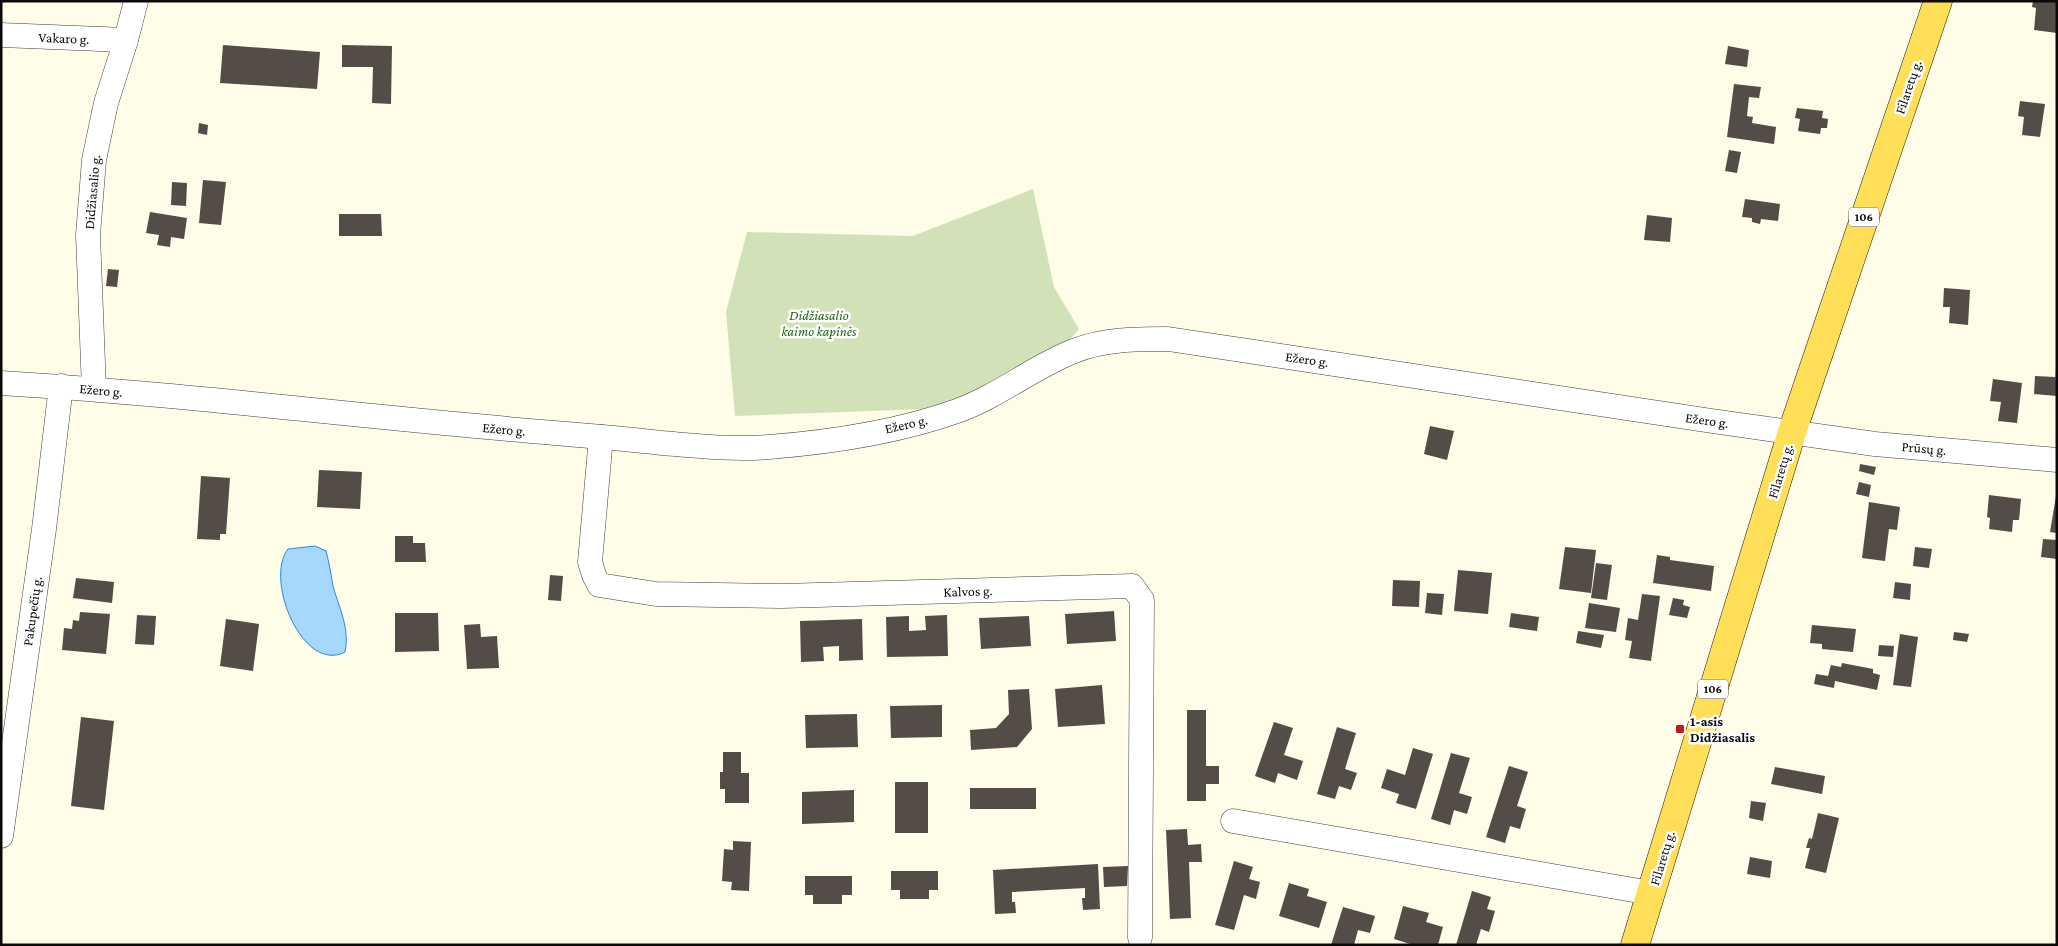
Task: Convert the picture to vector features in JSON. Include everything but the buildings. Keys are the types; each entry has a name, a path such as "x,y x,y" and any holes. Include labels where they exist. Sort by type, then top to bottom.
{"main road":[{"name":"Filaretų g.","path":"1635,945 1792,432 1938,1"}],"street":[{"name":"Didžiasalio g.","path":"94,389 88,235 94,160 106,103 136,1"},
{"name":"Vakaro g.","path":"1,35 126,40"},
{"name":"Ežero g.","path":"1,383 94,389 423,423 713,448 765,448 819,442 908,425 958,411 999,393 1072,352 1093,344 1137,339 1178,340 1792,432"},
{"name":"Pakupečių g.","path":"1,836 44,528 61,386"},
{"name":"Prūsų g.","path":"1792,432 1875,444 2057,460"},
{"name":"Kalvos g.","path":"601,437 590,562 599,585 656,594 782,596 1132,586 1142,600 1140,938"},
{"path":"1233,821 1651,893"}],"green space":[{"name":"Didžiasalio kaimo kapinės","path":"1033,189 1054,287 1079,329 1067,343 1041,353 983,389 924,409 735,416 726,312 747,232 913,236"}],"water":[{"path":"315,546 326,551 333,586 345,626 345,652 330,655 315,650 302,637 284,601 281,581 282,563 288,549"}],"place":[{"name":"1-asis Didžiasalis","path":"1680,729"}]}
